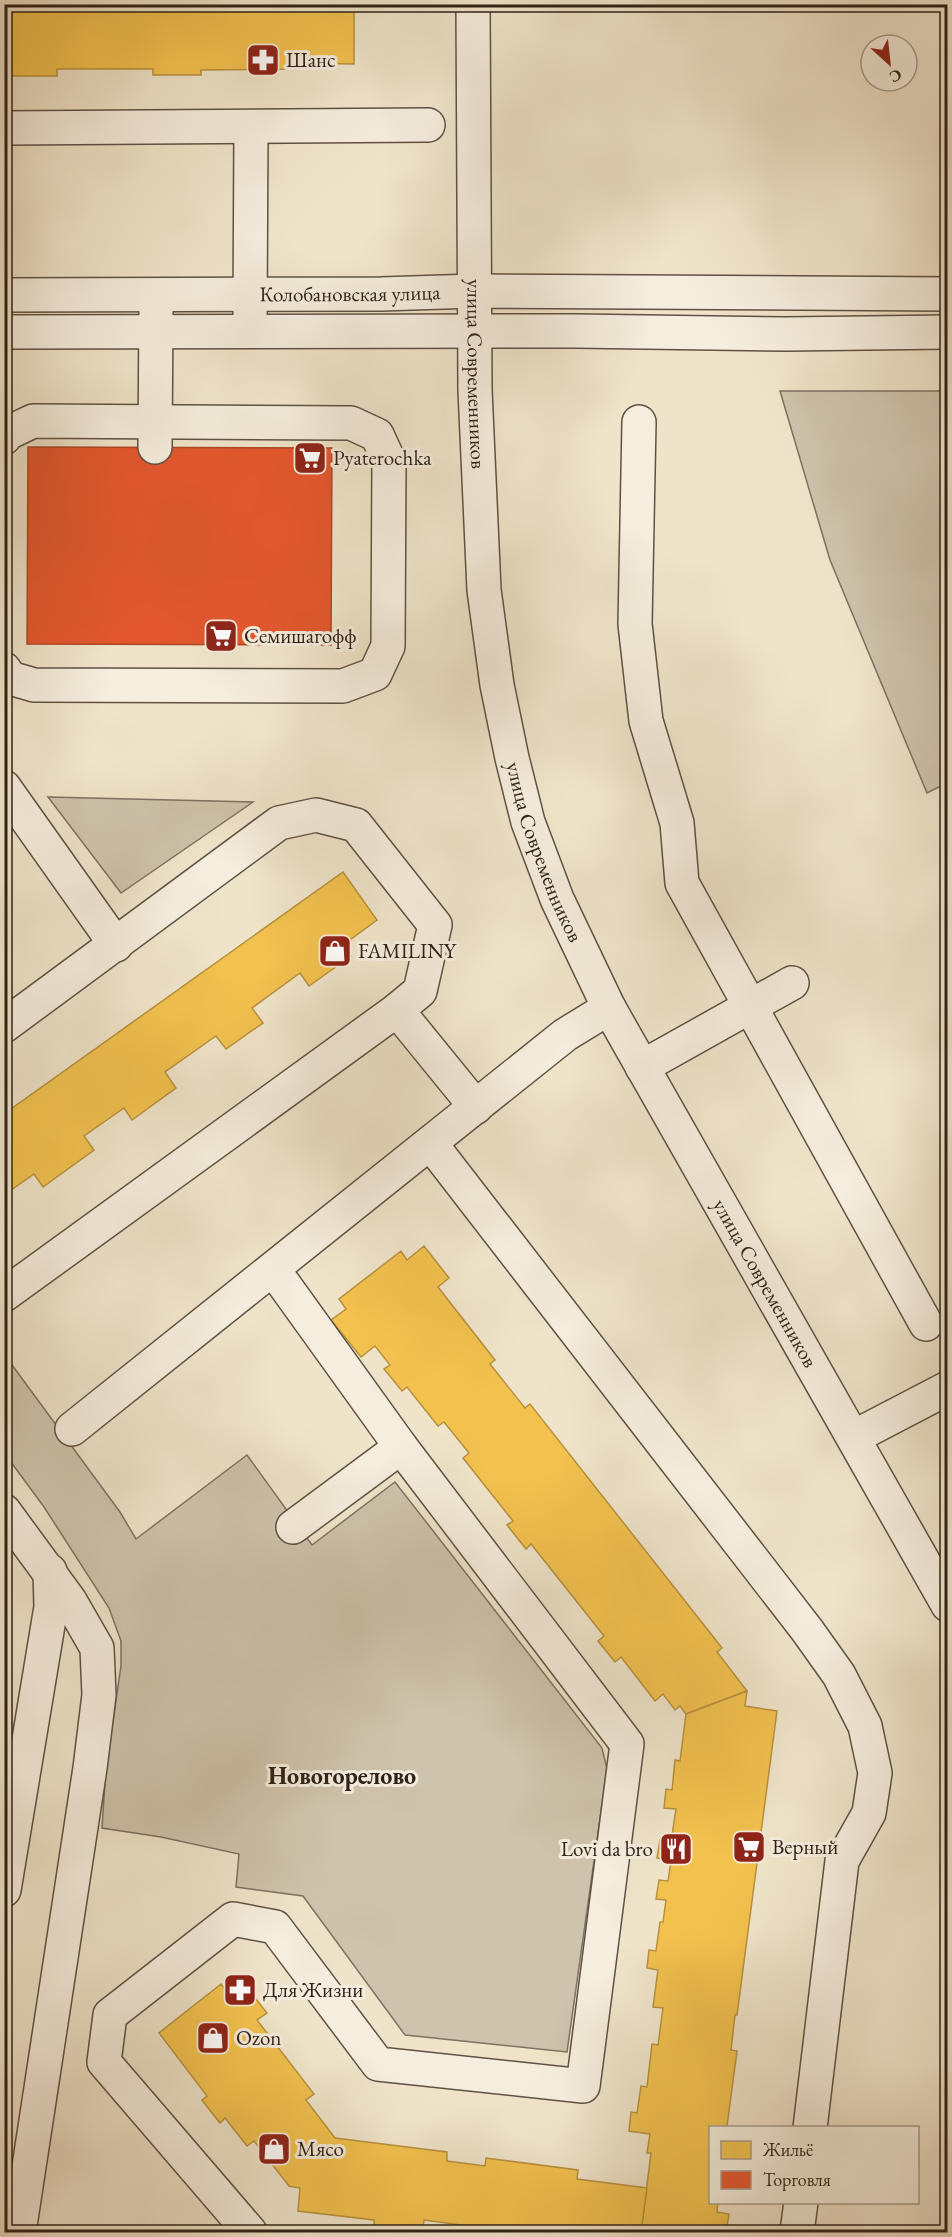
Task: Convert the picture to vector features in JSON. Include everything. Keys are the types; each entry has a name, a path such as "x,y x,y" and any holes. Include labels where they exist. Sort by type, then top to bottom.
{"street":[{"name":"улица Современников","path":"473,4 475,390 484,590 497,685 528,822 557,899 609,1008 948,1605"},
{"path":"4,128 428,125"},
{"path":"250,331 251,127"},
{"name":"Колобановская улица","path":"4,295 476,291 948,294"},
{"path":"154,435 156,295"},
{"name":"Колобановская улица","path":"4,332 476,331 786,334 948,332"},
{"path":"4,438 6,434 33,422 154,435 351,423 377,435 389,460 388,646 375,674 343,686 34,685 6,679"},
{"path":"639,422 636,624 646,721 677,823 682,883 926,1324"},
{"path":"4,787 116,945"},
{"path":"4,1026 279,823 316,815 356,825 435,925 420,991 398,1010 4,1295"},
{"path":"642,1067 792,983"},
{"path":"72,1429 565,1035 609,1008"},
{"path":"398,1010 476,1107"},
{"path":"431,1143 807,1630 839,1675 865,1726 874,1773 869,1813 842,1861 810,2126"},
{"path":"250,2232 104,2062 110,2014 233,1919 275,1927 378,2064 583,2086 627,1744 401,1447 273,1269"},
{"path":"854,1437 948,1388"},
{"path":"293,1527 401,1447"},
{"path":"4,1511 50,1571 97,1648 99,1695 19,2232"},
{"path":"4,1890 51,1607 50,1571"},
{"path":"797,2232 801,2204"},
{"path":"4,2231 14,2232"}],"shaded area":[{"path":"780,391 947,391 947,783 927,793 830,560"},
{"path":"48,797 253,802 121,893"},
{"path":"4,1354 120,1512 136,1539 247,1455 312,1545 395,1482 602,1748 607,1769 567,2052 405,2035 303,1896 236,1887 239,1854 161,1837 102,1828 106,1768 121,1666 121,1641 109,1608 44,1507 5,1454"}],"building: Жильё":[{"path":"4,4 354,4 354,64 294,63 294,69 201,70 201,75 153,75 153,69 57,69 57,76 8,76 8,70 4,70"},
{"path":"343,872 377,920 343,945 351,956 309,986 300,973 252,1008 263,1023 226,1049 216,1036 165,1072 176,1088 132,1120 124,1108 84,1136 94,1150 43,1187 34,1174 4,1195 4,1114"},
{"path":"424,1246 449,1278 438,1287 495,1360 490,1364 525,1408 530,1404 722,1648 717,1652 747,1691 686,1714 680,1706 675,1710 663,1694 655,1701 621,1657 615,1662 598,1641 604,1636 531,1544 526,1549 507,1525 513,1521 463,1458 469,1453 444,1422 438,1426 407,1387 402,1391 384,1369 390,1365 375,1346 361,1357 331,1320 346,1309 339,1299 401,1251 407,1260"},
{"path":"747,1691 745,1706 777,1711 737,2015 735,2015 731,2050 737,2051 727,2126 709,2126 709,2204 718,2204 717,2212 729,2214 726,2232 641,2232 651,2153 647,2153 650,2134 629,2131 631,2112 637,2113 641,2086 647,2087 652,2044 658,2045 663,2008 653,2007 658,1970 647,1968 649,1950 656,1951 660,1922 663,1922 666,1900 656,1899 659,1880 668,1881 671,1861 657,1858 660,1840 671,1842 676,1809 664,1808 666,1789 672,1790 675,1760 680,1761 686,1714"},
{"path":"242,1981 267,2013 257,2020 314,2094 306,2100 335,2138 447,2152 447,2161 485,2166 486,2158 578,2170 577,2179 647,2188 641,2232 482,2232 483,2228 424,2220 423,2227 404,2225 403,2231 374,2227 374,2220 298,2211 300,2188 289,2186 254,2141 247,2146 225,2118 220,2123 202,2100 207,2096 159,2033 221,1984 227,1992"}],"building: Торговля":[{"path":"28,447 332,448 331,645 27,644"}],"place":[{"name":"Шанс","path":"263,60"},
{"name":"Pyaterochka","path":"310,458"},
{"name":"Семишагофф","path":"221,636"},
{"name":"FAMILINY","path":"335,951"},
{"name":"Верный","path":"749,1847"},
{"name":"Lovi da bro","path":"676,1849"},
{"name":"Для Жизни","path":"240,1990"},
{"name":"Ozon","path":"213,2038"},
{"name":"Мясо","path":"274,2149"}],"district":[{"name":"Новогорелово","path":"342,1776"}]}
